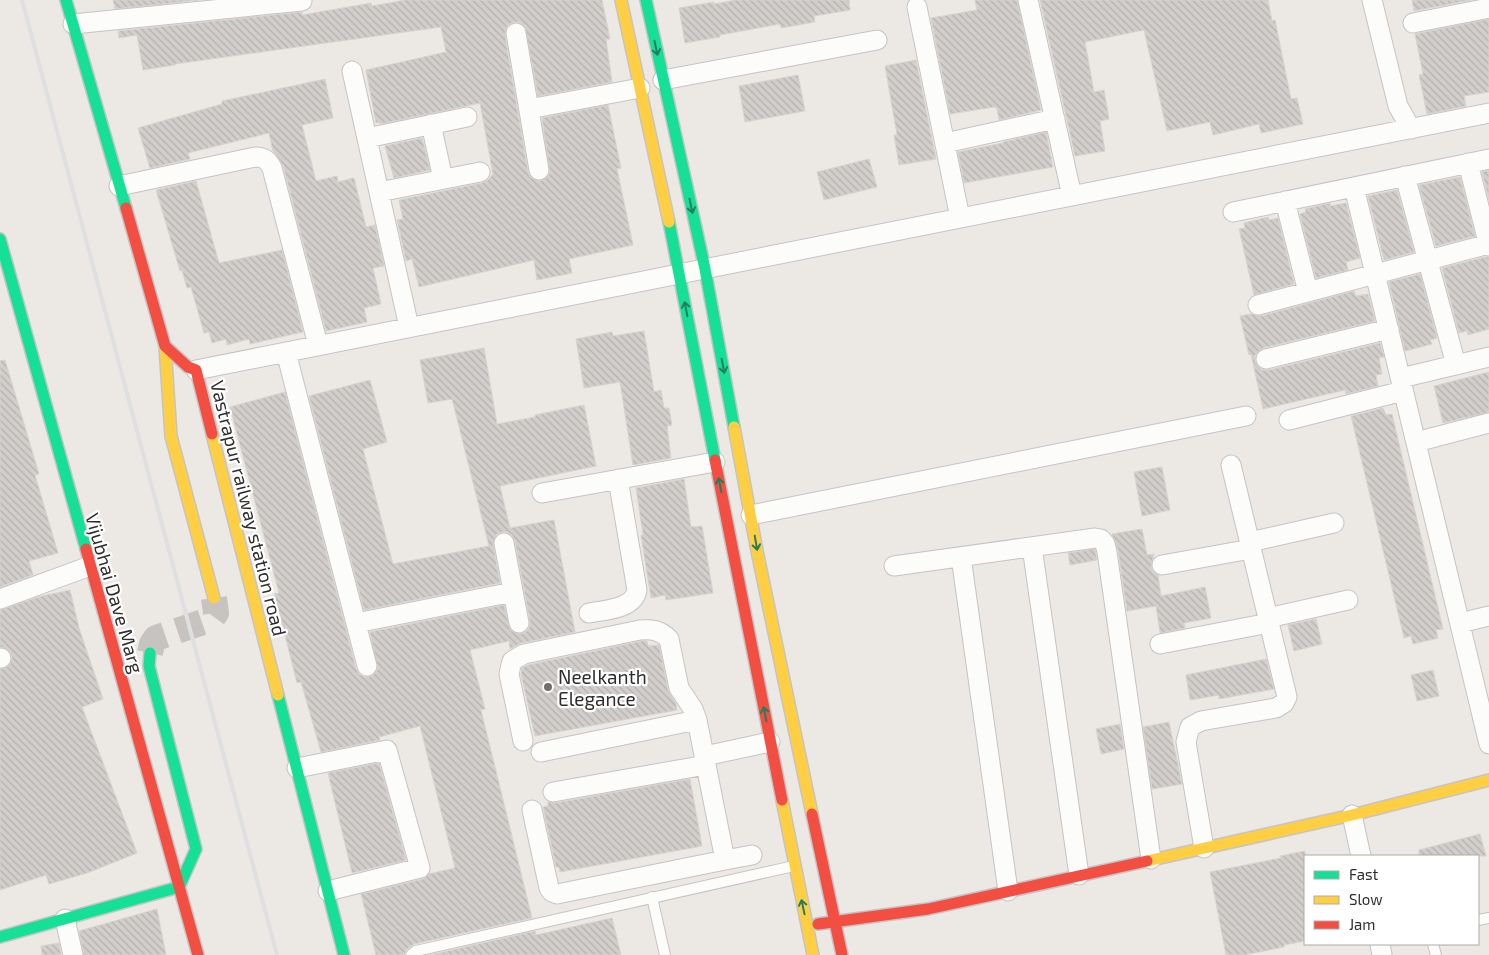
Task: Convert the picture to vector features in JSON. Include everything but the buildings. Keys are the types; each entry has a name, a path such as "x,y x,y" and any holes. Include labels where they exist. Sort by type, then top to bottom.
{"street":[{"path":"66,0 164,346 171,436 214,598"},
{"path":"621,0 680,273 715,462 813,955"},
{"path":"646,0 705,269 751,516 842,955"},
{"path":"1028,0 1072,196"},
{"path":"1372,0 1398,106 1411,128"},
{"path":"73,24 302,1"},
{"path":"917,7 960,218"},
{"path":"1413,23 1489,8"},
{"path":"516,33 539,170"},
{"path":"664,80 877,40"},
{"path":"352,71 409,327"},
{"path":"529,109 640,88"},
{"path":"196,370 1489,113"},
{"path":"367,138 467,117"},
{"path":"945,143 1055,119"},
{"path":"431,124 443,179"},
{"path":"119,186 255,157 263,157 272,168 318,345"},
{"path":"1233,212 1489,159"},
{"path":"1258,305 1489,245 1468,163"},
{"path":"379,192 480,172"},
{"path":"1405,176 1456,365"},
{"path":"1354,187 1460,623 1481,679 1489,744"},
{"path":"1285,201 1308,292"},
{"name":"Vijubhai Dave Marg","path":"0,240 198,955"},
{"path":"0,301 19,312"},
{"path":"1266,360 1388,329"},
{"name":"Vastrapur railway station road","path":"164,346 188,367 196,370 344,955"},
{"path":"286,352 367,666"},
{"path":"1289,420 1402,385 1456,365 1489,357"},
{"path":"751,516 1246,416"},
{"path":"1416,442 1489,423"},
{"path":"542,492 715,462"},
{"path":"1204,848 1186,742 1190,727 1201,721 1276,708 1284,703 1287,697 1231,465"},
{"path":"589,613 624,605 633,600 638,590 618,479"},
{"path":"1162,565 1250,546 1334,523"},
{"path":"894,566 1095,538 1101,539 1105,544 1151,859"},
{"path":"504,543 519,623"},
{"path":"1032,547 1079,875"},
{"path":"960,557 1008,892"},
{"path":"0,600 90,566"},
{"path":"356,623 513,592"},
{"path":"1160,644 1348,600"},
{"path":"1460,623 1489,616"},
{"path":"523,741 509,674 512,661 524,654 640,630 652,629 658,631 669,639 679,688 693,709 697,720 725,860"},
{"path":"0,937 179,887 196,849 149,666 150,653"},
{"path":"541,752 697,720"},
{"path":"553,792 706,760 770,742"},
{"path":"297,768 387,750 420,868 328,891"},
{"path":"807,925 928,909 1008,892 1352,815 1489,780"},
{"path":"532,810 549,888 557,894 752,855"},
{"path":"1352,815 1361,855"},
{"path":"65,919 73,955"}],"lane":[{"path":"411,955 416,951 795,866"},
{"path":"652,897 665,955"}],"tunnel":[{"path":"150,653 156,638 213,617 216,613 214,598"}],"railway":[{"path":"22,0 277,955"}],"traffic: fast":[{"path":"66,0 126,208"},
{"path":"646,0 705,269 734,427"},
{"path":"669,222 715,460"},
{"path":"0,239 86,549"},
{"path":"0,937 179,887 196,849 149,666 150,653"},
{"path":"278,695 344,955"}],"traffic: slow":[{"path":"621,0 669,222"},
{"path":"165,346 171,436 214,598"},
{"path":"734,427 757,551 812,814"},
{"path":"212,434 278,695"},
{"path":"1147,861 1352,815 1489,780"},
{"path":"782,800 813,955"}],"traffic: jam":[{"path":"126,208 165,346 188,367 196,370 212,434"},
{"path":"715,460 782,800"},
{"path":"86,549 198,955"},
{"path":"812,814 842,955"},
{"path":"818,924 928,909 1147,861"}],"place":[{"name":"Neelkanth Elegance","path":"548,687"}]}
